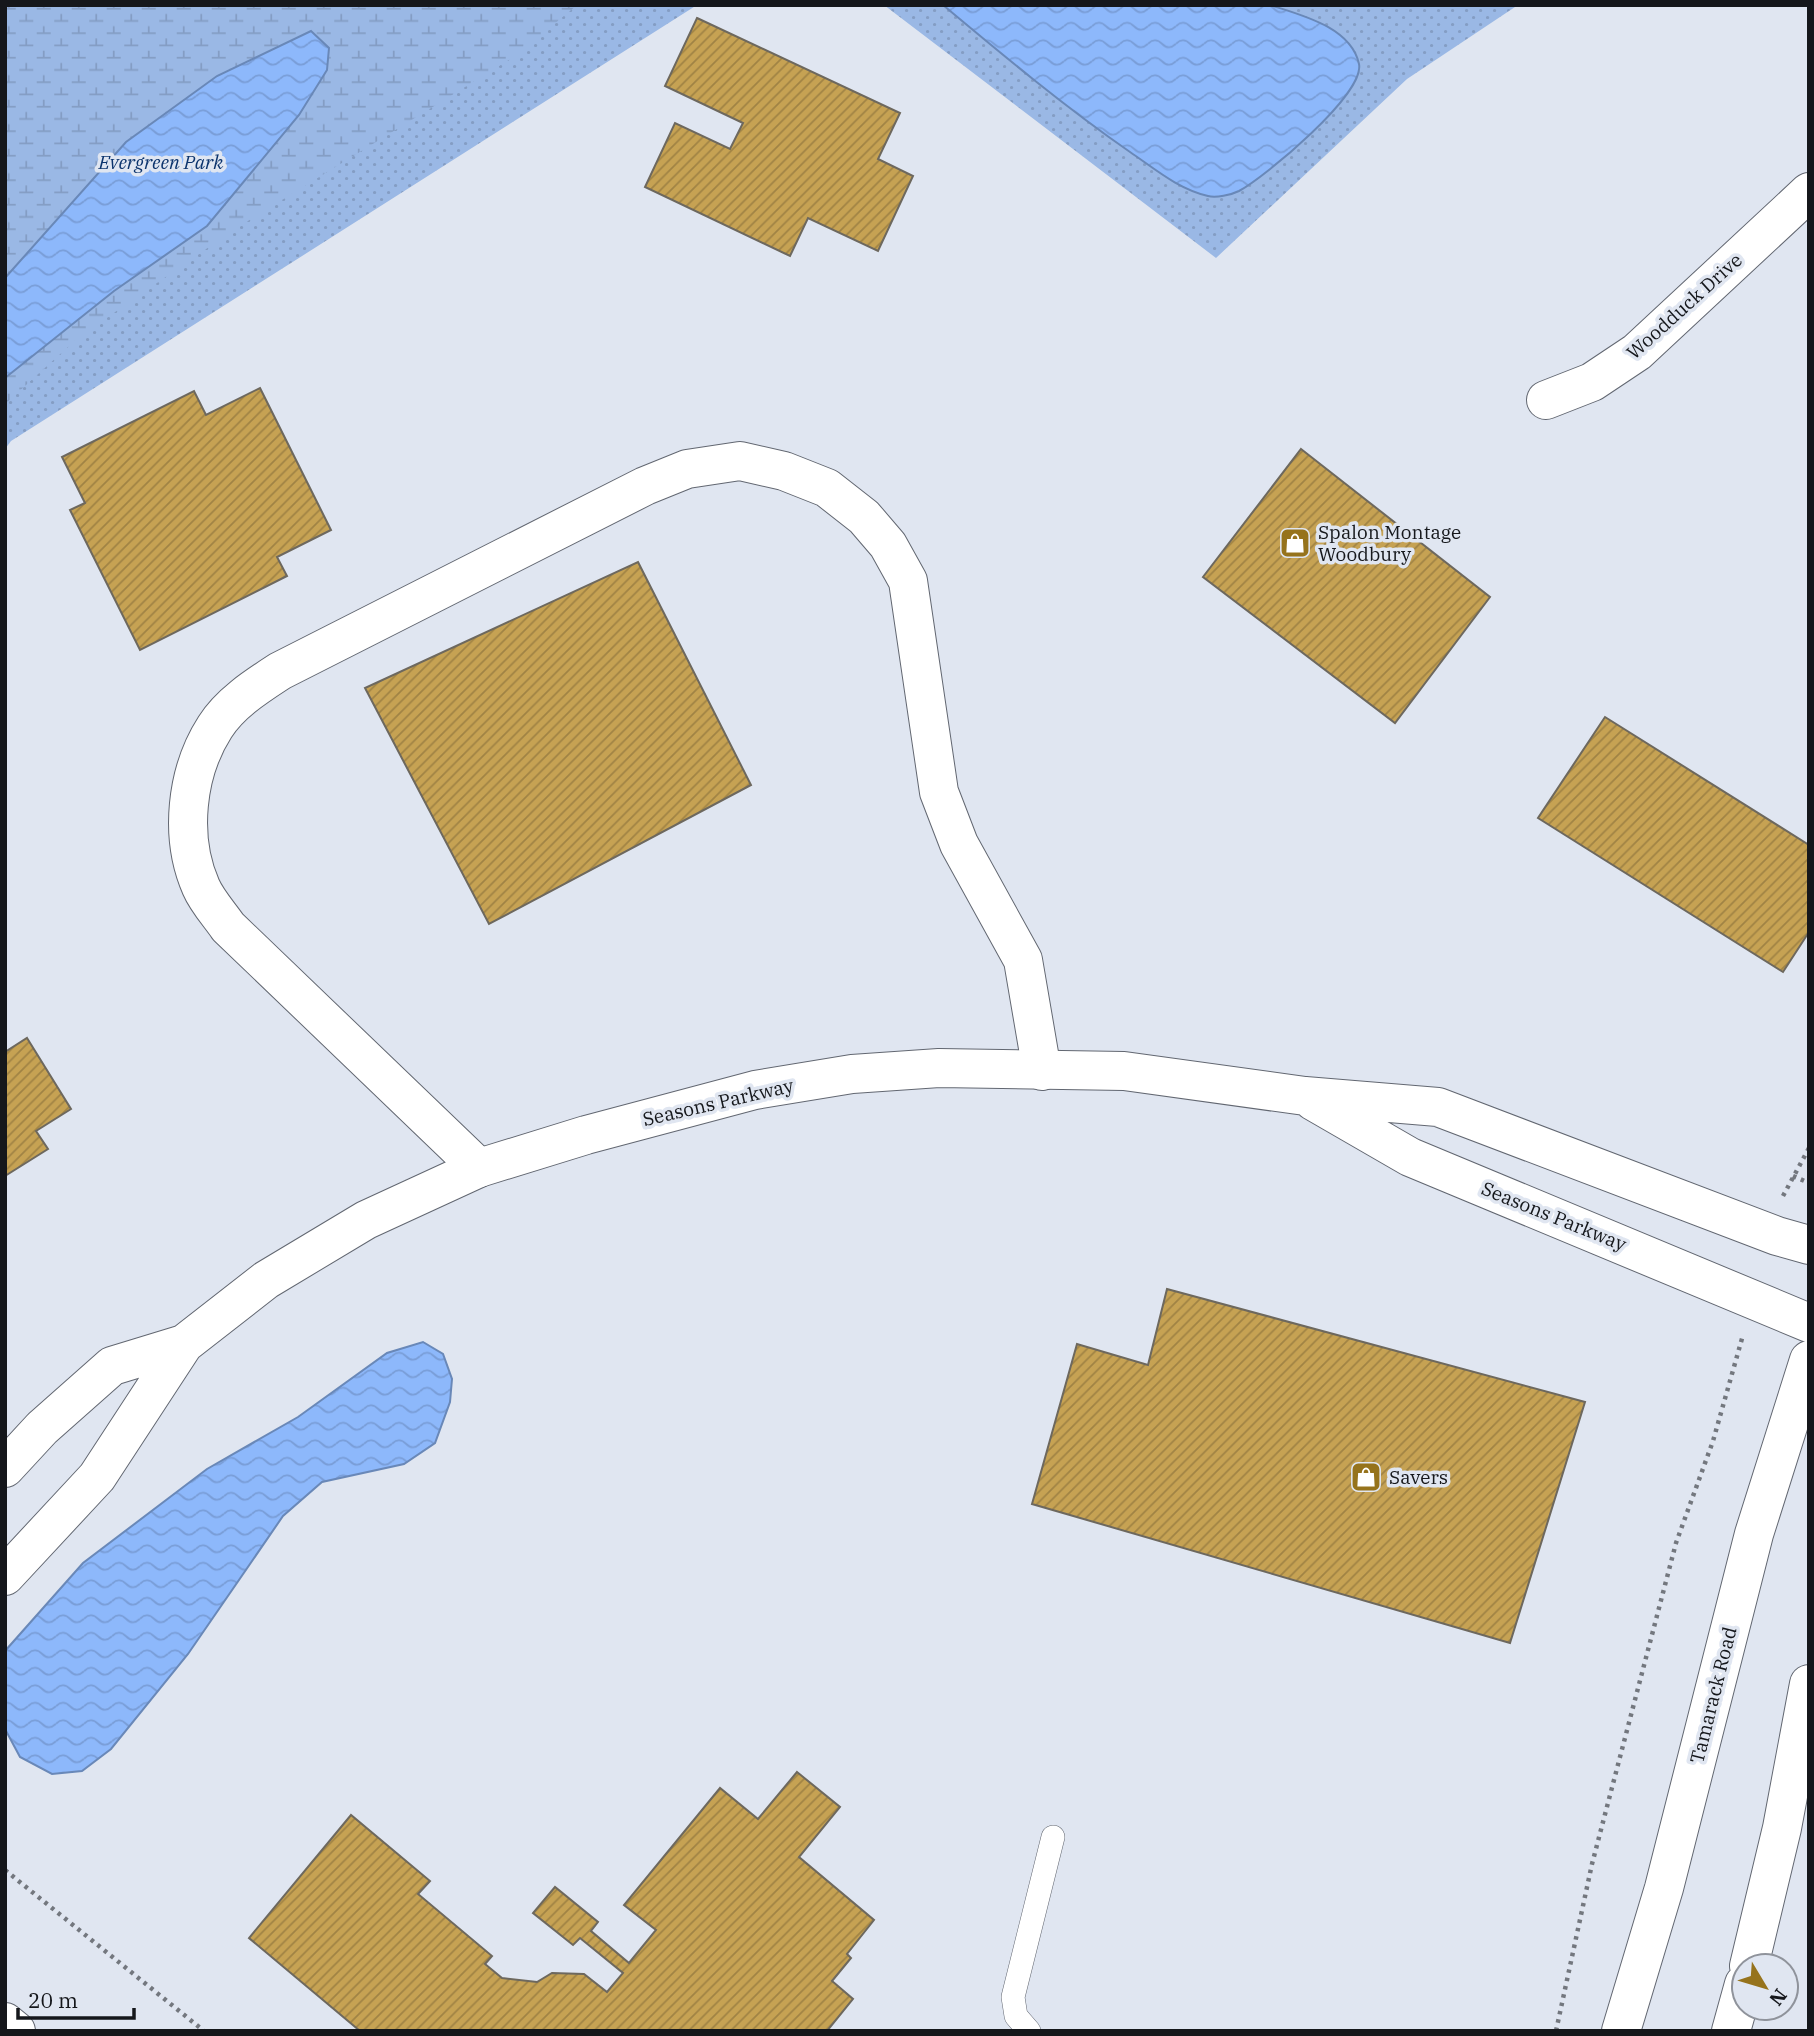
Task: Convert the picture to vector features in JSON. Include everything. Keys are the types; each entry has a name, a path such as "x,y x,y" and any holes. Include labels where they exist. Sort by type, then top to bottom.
{"street":[{"name":"Woodduck Drive","path":"1546,400 1592,383 1637,352 1809,192"},
{"path":"479,1168 228,927 201,887 191,852 186,813 194,776 215,727 244,696 280,671 645,486 687,469 740,461 784,471 827,488 864,517 888,545 908,581 939,792 959,844 1023,960 1042,1071"},
{"name":"Seasons Parkway","path":"5,1576 97,1477 184,1344 266,1280 355,1227 479,1168 676,1110 779,1086 852,1074 939,1068 1124,1071 1305,1096 1438,1107 1777,1236 1809,1245"},
{"name":"Seasons Parkway","path":"1305,1096 1410,1157 1809,1323"},
{"name":"Seasons Parkway","path":"5,1468 42,1428 112,1366 184,1344"},
{"name":"Tamarack Road","path":"1621,2031 1664,1888 1754,1534 1809,1360"},
{"path":"1752,1952 1782,1828 1809,1685"},
{"path":"5,2022 16,2031"}],"lane":[{"path":"1029,2031 1016,2016 1013,1997 1053,1837"}],"path":[{"path":"1782,1198 1809,1148"},
{"path":"1793,1176 1809,1183"},
{"path":"1556,2031 1592,1864 1676,1543 1713,1441 1740,1342"},
{"path":"5,1870 204,2031"}],"green space":[{"name":"Evergreen Park","path":"5,5 697,5 11,441 5,449"},
{"name":"Evergreen Park","path":"5,5 577,5 517,55 235,229 79,337 5,404"},
{"path":"884,5 1518,5 1407,79 1216,258"}],"water":[{"path":"943,5 1270,5 1323,24 1346,41 1359,64 1357,77 1331,114 1290,153 1239,191 1211,197 1197,193 1158,172 1106,135"},
{"path":"311,31 329,48 327,70 299,115 207,226 114,291 5,378 5,278 126,142 217,76"},
{"path":"423,1342 443,1354 452,1379 450,1402 435,1443 404,1464 322,1482 283,1516 188,1654 111,1749 82,1771 52,1774 20,1757 5,1729 5,1651 83,1563 207,1469 298,1417 387,1353"}],"building":[{"path":"697,18 900,113 878,159 913,176 878,251 808,218 790,256 645,187 675,123 730,149 743,123 665,86"},
{"path":"260,388 331,530 277,557 287,576 140,650 70,510 85,503 62,457 194,391 206,415"},
{"path":"1301,449 1490,597 1395,723 1203,577"},
{"path":"638,562 751,785 489,924 365,688"},
{"path":"1605,717 1809,845 1809,932 1783,972 1538,818"},
{"path":"27,1038 71,1109 36,1131 48,1149 5,1176 5,1052"},
{"path":"1167,1289 1585,1402 1510,1643 1032,1504 1077,1344 1148,1365"},
{"path":"797,1772 840,1807 799,1857 874,1920 847,1954 851,1958 832,1981 853,1999 827,2031 360,2031 249,1938 351,1815 430,1881 418,1894 492,1956 485,1964 502,1978 537,1982 552,1973 584,1974 607,1992 623,1973 580,1938 573,1945 533,1913 555,1887 598,1922 591,1931 629,1963 656,1930 624,1905 720,1788 758,1819"}],"place":[{"name":"Spalon Montage Woodbury","path":"1295,543"},
{"name":"Savers","path":"1366,1477"}]}
